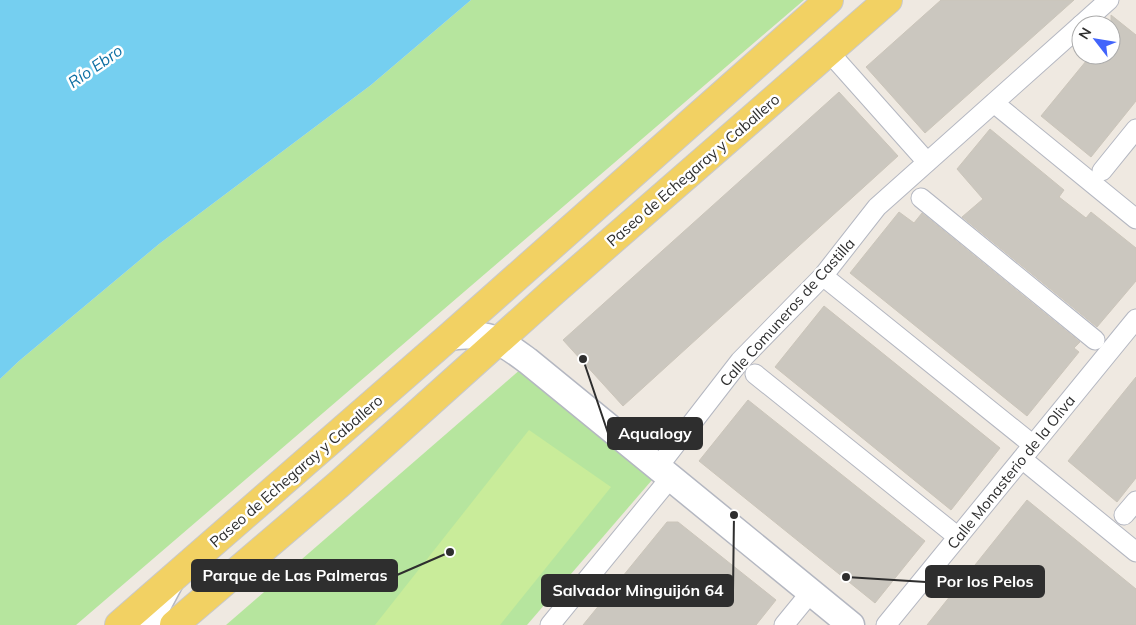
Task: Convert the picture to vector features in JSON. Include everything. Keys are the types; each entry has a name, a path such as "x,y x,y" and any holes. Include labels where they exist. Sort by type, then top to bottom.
{"main road":[{"name":"Paseo de Echegaray y Caballero","path":"119,625 449,337 829,0"},
{"name":"Paseo de Echegaray y Caballero","path":"174,625 338,485 499,340 888,0"}],"street":[{"name":"Calle Comuneros de Castilla","path":"1092,15 1109,0"},
{"name":"Calle Comuneros de Castilla","path":"550,625 665,472 740,361 822,276 877,207 1071,34"},
{"path":"829,52 927,162"},
{"path":"994,103 1136,219"},
{"path":"1102,171 1136,129"},
{"path":"920,198 1095,340"},
{"path":"822,276 1028,452 1136,552"},
{"name":"Calle Monasterio de la Oliva","path":"886,625 1136,319"},
{"path":"449,337 474,335 499,340 528,360 851,625"},
{"path":"755,374 958,537"},
{"path":"149,625 173,577"},
{"path":"784,625 811,592"}],"green space":[{"path":"471,0 804,0 76,625 0,625 0,379 159,244 371,85"},
{"path":"522,368 652,480 527,625 226,625"},
{"path":"529,430 611,487 500,625 375,625"}],"water":[{"name":"Río Ebro","path":"0,0 471,0 371,85 159,244 0,379"}],"building":[{"path":"941,0 1074,0 925,133 866,67"},
{"path":"1121,23 1136,35 1136,101 1091,157 1041,116 1083,65 1121,65"},
{"path":"839,92 898,156 623,406 563,340"},
{"path":"990,129 1064,190 1059,197 1086,218 1091,212 1136,248 1136,281 1097,327 962,217 983,199 957,169"},
{"path":"899,212 914,223 922,213 1080,342 1074,348 1079,352 1027,416 850,273"},
{"path":"824,306 1000,448 951,510 775,367"},
{"path":"1136,377 1136,478 1117,502 1068,461"},
{"path":"748,400 925,541 875,603 699,461"},
{"path":"1027,500 1136,589 1136,625 927,625"},
{"path":"667,522 678,522 776,600 756,625 583,625"}],"place":[{"name":"Aqualogy","path":"583,359"},
{"name":"Salvador Minguijón 64","path":"734,515"},
{"name":"Parque de Las Palmeras","path":"450,552"},
{"name":"Por los Pelos","path":"846,577"}]}
